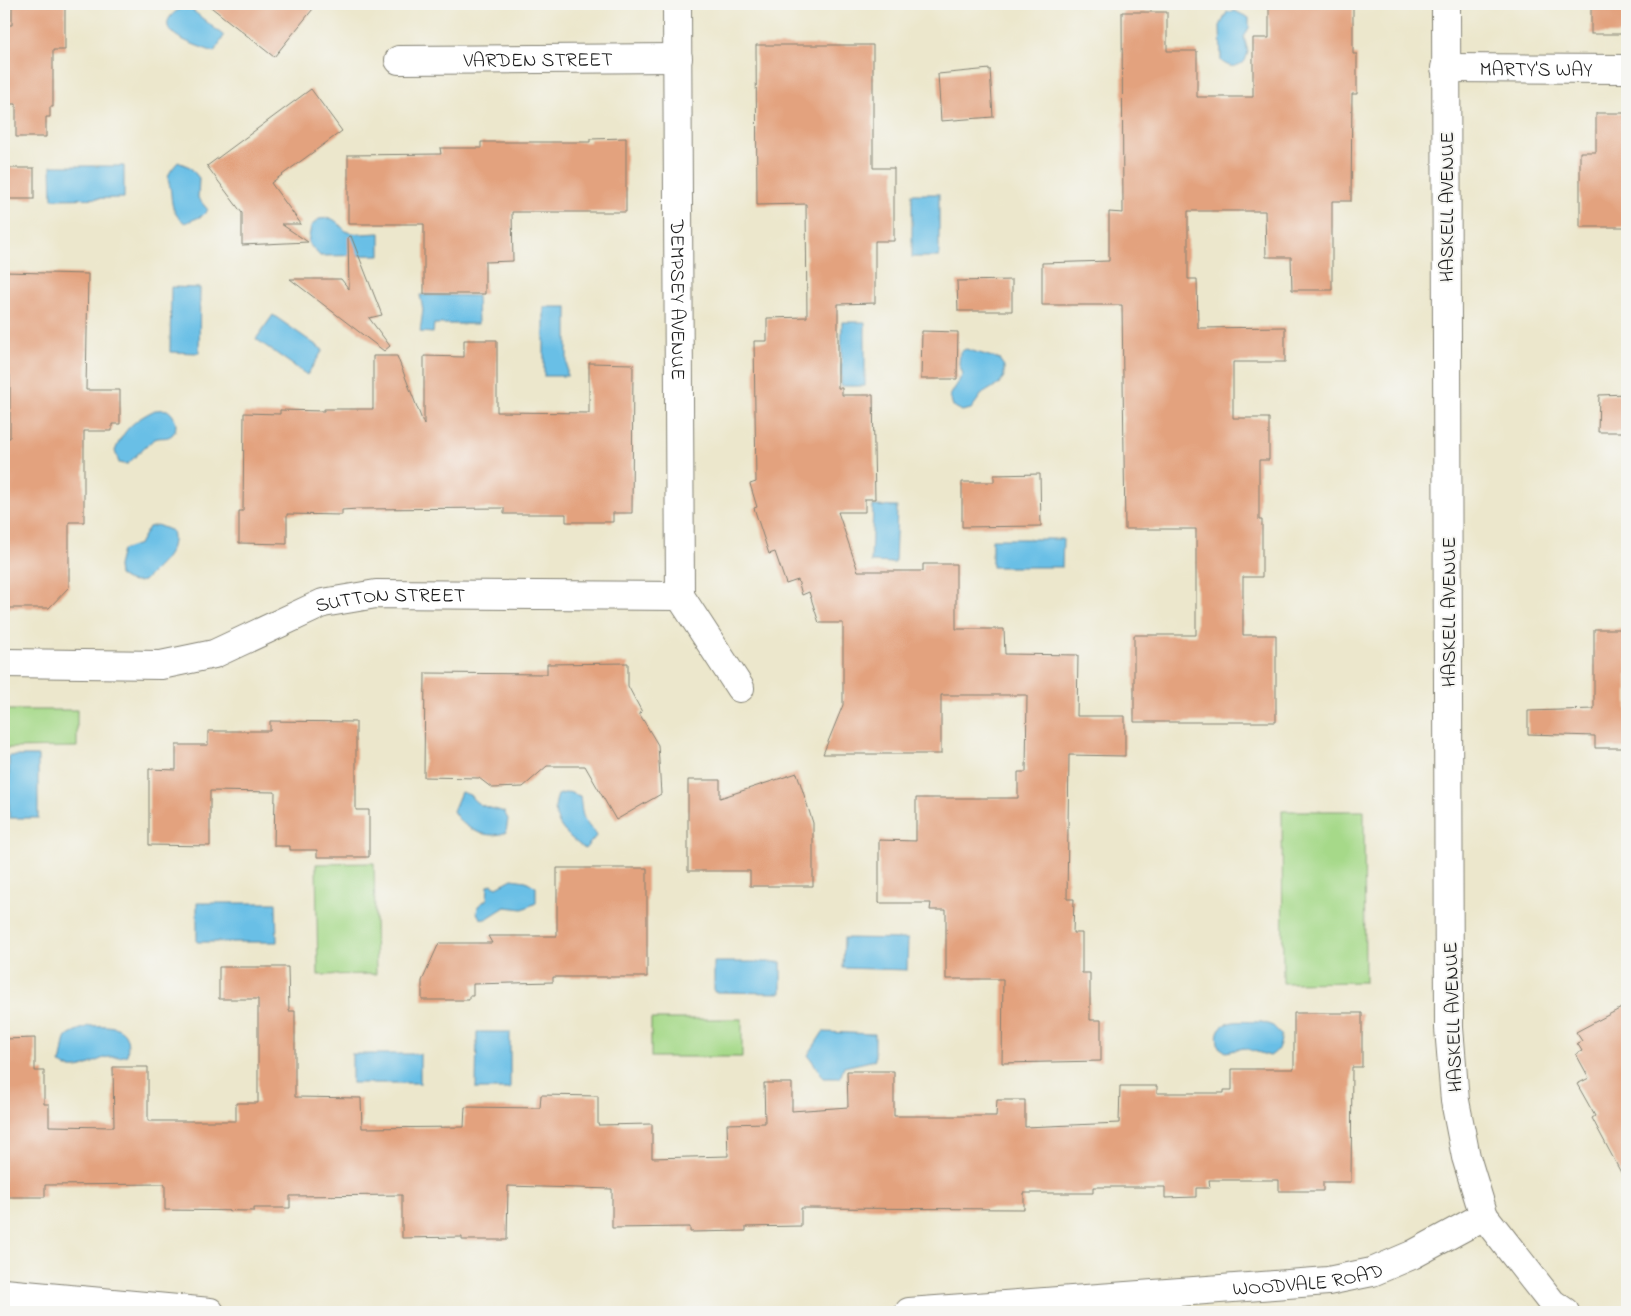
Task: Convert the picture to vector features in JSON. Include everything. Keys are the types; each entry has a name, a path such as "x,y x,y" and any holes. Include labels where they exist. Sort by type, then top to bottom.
{"street":[{"name":"DEMPSEY AVENUE","path":"677,4 680,596"},
{"name":"HASKELL AVENUE","path":"1446,4 1449,1028 1455,1101 1466,1157 1484,1216"},
{"name":"VARDEN STREET","path":"399,60 678,58"},
{"name":"MARTY'S WAY","path":"1445,68 1627,69"},
{"name":"SUTTON STREET","path":"4,663 161,665 214,654 323,603 376,594 680,596"},
{"path":"680,596 740,688"},
{"path":"1484,1216 1552,1303 1565,1312"},
{"name":"WOODVALE ROAD","path":"909,1312 1328,1281 1372,1272 1412,1255 1484,1216"},
{"path":"4,1293 210,1312"}],"green space":[{"path":"4,710 77,710 77,747 4,748"},
{"path":"1282,811 1364,811 1365,982 1283,983"},
{"path":"374,863 376,974 318,975 316,864"},
{"path":"651,1019 742,1019 742,1057 651,1057"}],"water":[{"path":"181,8 191,9 224,36 214,52 186,41 170,30 168,24 171,16"},
{"path":"1235,11 1249,18 1249,28 1244,37 1248,52 1245,61 1233,66 1221,61 1220,26 1227,12"},
{"path":"178,162 190,167 199,178 198,198 208,210 202,216 185,223 174,211 168,178"},
{"path":"51,166 124,166 124,198 52,199"},
{"path":"912,194 939,194 939,257 912,257"},
{"path":"330,218 349,233 380,233 380,255 320,256 308,243 311,226 319,219"},
{"path":"171,287 200,288 199,353 170,352"},
{"path":"420,295 477,296 478,324 434,324 433,333 420,332 423,310"},
{"path":"544,307 567,307 567,376 544,376"},
{"path":"273,315 323,350 307,375 256,339"},
{"path":"842,322 865,322 865,386 841,386"},
{"path":"966,349 999,359 1004,366 1004,376 1000,383 982,394 971,409 962,411 953,406 950,396 963,374 959,364 960,352"},
{"path":"155,410 167,410 172,414 176,424 173,434 151,441 128,464 119,463 115,451 126,431 135,422"},
{"path":"873,506 897,507 895,563 871,562"},
{"path":"157,525 172,531 172,546 166,559 144,581 128,581 119,575 118,566 122,550 139,544 149,527"},
{"path":"992,539 1063,539 1062,567 992,567"},
{"path":"9,756 38,756 38,818 9,818"},
{"path":"461,792 470,795 481,805 504,812 508,819 506,832 491,835 483,834 462,823 453,811"},
{"path":"568,792 580,796 584,817 597,835 585,849 565,832 557,819 555,812 558,795"},
{"path":"512,879 526,881 536,887 536,903 523,909 505,907 486,919 480,918 477,913 478,906 487,899 488,886 491,884 497,887"},
{"path":"197,903 276,903 277,942 197,942"},
{"path":"844,938 908,939 907,970 843,968"},
{"path":"714,962 781,962 781,993 714,992"},
{"path":"1237,1022 1262,1022 1273,1026 1281,1034 1279,1046 1270,1056 1244,1048 1226,1052 1219,1047 1217,1037 1223,1025"},
{"path":"89,1026 113,1027 124,1032 128,1045 127,1055 104,1058 76,1068 60,1063 64,1042 68,1035"},
{"path":"477,1032 510,1032 510,1089 476,1089"},
{"path":"823,1032 875,1034 875,1060 844,1067 840,1078 824,1078 808,1055"},
{"path":"352,1054 420,1054 420,1083 352,1083"}],"building":[{"path":"12,4 65,4 65,50 53,50 53,107 50,107 50,117 46,117 46,137 16,137 16,104 4,104 4,25 12,25"},
{"path":"207,4 317,4 274,57"},
{"path":"1269,4 1353,4 1353,54 1357,54 1357,94 1352,94 1351,201 1332,201 1332,290 1292,290 1291,257 1266,257 1265,211 1188,211 1188,279 1197,279 1198,328 1285,327 1285,362 1233,362 1233,418 1269,418 1269,460 1259,460 1259,520 1262,520 1262,577 1243,577 1243,635 1276,635 1276,722 1134,722 1134,635 1196,635 1196,529 1125,529 1122,305 1042,305 1042,263 1109,261 1109,212 1123,213 1122,12 1167,12 1167,51 1197,51 1197,97 1253,97 1253,38 1269,38"},
{"path":"1591,4 1627,4 1627,34 1591,34"},
{"path":"756,45 873,45 873,168 894,168 894,241 875,241 875,303 838,304 838,388 842,388 842,395 873,395 875,499 865,499 865,512 838,512 858,571 923,571 923,564 956,564 956,629 1004,629 1005,654 1078,655 1077,716 1125,716 1125,756 1069,755 1067,899 1074,899 1073,933 1082,933 1082,973 1090,973 1090,1020 1101,1020 1101,1061 1002,1063 1003,979 946,979 946,910 930,910 931,903 879,903 879,840 916,841 916,798 1018,798 1018,772 1026,772 1027,695 941,695 941,754 823,754 843,705 843,623 819,623 809,592 802,595 798,580 786,584 775,552 769,554 754,508 757,507 750,484 756,482 754,341 767,341 767,318 807,317 806,204 757,205"},
{"path":"990,69 993,117 941,121 938,74"},
{"path":"311,89 342,131 271,183 301,224 281,224 308,242 242,245 242,213 207,166"},
{"path":"1596,113 1627,113 1627,227 1580,227 1580,152 1596,152"},
{"path":"626,138 626,212 512,212 513,261 485,262 485,294 424,294 424,224 348,224 348,155 441,154 440,148 481,148 481,142 590,142 590,139"},
{"path":"4,168 34,168 34,199 4,199"},
{"path":"351,236 382,315 369,318 390,346 384,351 290,279 341,279 349,289 348,237"},
{"path":"4,272 88,274 86,390 120,390 120,424 112,424 112,431 84,431 84,522 69,522 69,587 49,608 4,608 4,438 10,438 10,375 4,375"},
{"path":"1012,280 1012,311 958,311 957,281"},
{"path":"922,331 958,332 957,379 921,379"},
{"path":"464,340 497,340 497,412 589,413 589,363 633,364 632,513 613,513 613,522 566,522 566,514 504,514 504,508 358,509 342,510 342,515 287,514 287,544 239,543 239,511 243,511 244,413 280,414 280,410 373,409 373,356 397,356 424,425 424,356 464,357"},
{"path":"1627,394 1627,432 1598,432 1599,395"},
{"path":"1040,474 1041,526 962,527 962,482 994,482 994,475"},
{"path":"1594,629 1627,629 1627,748 1595,748 1595,736 1528,734 1528,711 1594,709"},
{"path":"628,663 628,686 642,712 639,713 658,745 661,794 616,820 585,766 547,766 523,787 492,788 479,778 424,777 425,673 547,674 547,664"},
{"path":"270,721 356,722 356,810 369,810 369,857 317,857 317,850 290,850 290,846 274,846 275,792 210,791 210,846 149,845 149,769 176,770 176,745 208,745 208,731 270,731"},
{"path":"797,773 813,823 813,886 750,886 750,871 688,871 688,780 720,780 720,798"},
{"path":"557,868 647,868 647,977 553,977 553,982 473,984 473,996 469,996 469,1000 422,1000 422,981 439,943 492,943 488,936 557,936"},
{"path":"219,967 288,967 289,1011 295,1011 295,1097 361,1098 362,1128 464,1127 465,1107 540,1108 541,1095 598,1096 598,1125 652,1124 652,1158 728,1156 727,1124 765,1123 764,1083 792,1083 792,1111 848,1107 847,1071 894,1071 894,1116 996,1116 997,1100 1025,1100 1025,1127 1119,1123 1120,1086 1157,1086 1157,1093 1224,1093 1224,1090 1232,1090 1232,1069 1294,1069 1294,1013 1362,1013 1362,1067 1352,1067 1351,1182 1323,1182 1323,1191 1279,1191 1279,1180 1209,1180 1210,1188 1196,1188 1196,1197 1165,1198 1165,1187 1093,1187 1093,1193 1024,1193 1024,1209 801,1208 801,1226 746,1227 746,1231 690,1232 690,1227 612,1228 612,1189 508,1186 507,1240 462,1240 462,1237 402,1238 402,1195 290,1196 290,1208 254,1208 254,1211 165,1210 165,1184 45,1185 45,1197 4,1197 4,1039 35,1038 35,1071 44,1071 44,1104 49,1104 49,1126 114,1127 113,1067 148,1067 148,1121 236,1121 236,1103 258,1103 258,999 219,999"},
{"path":"1627,1005 1627,1184 1592,1118 1595,1116 1577,1084 1589,1078 1576,1054 1582,1051 1577,1043 1582,1041 1576,1032"}]}
